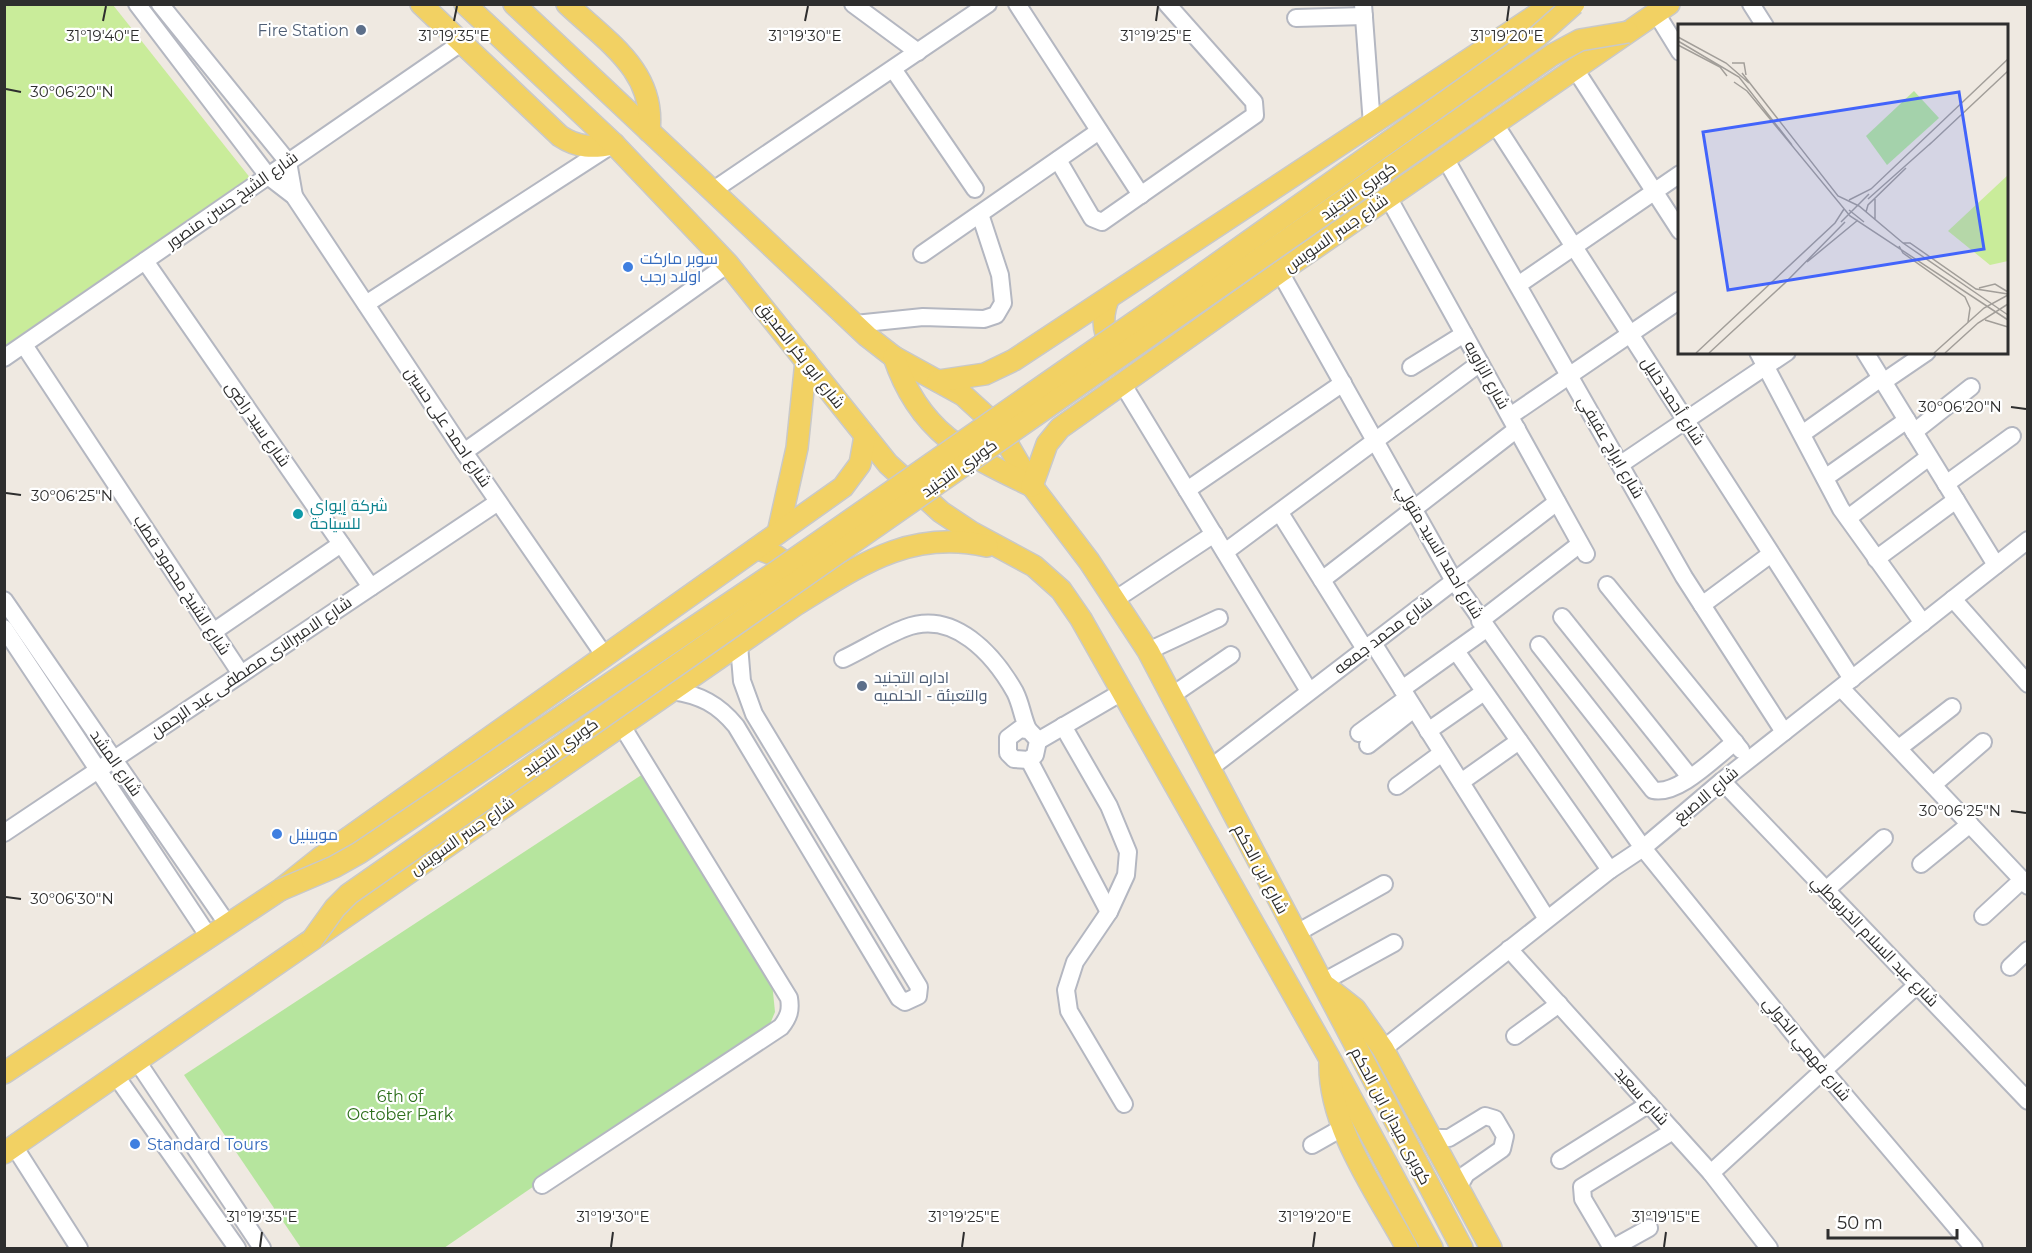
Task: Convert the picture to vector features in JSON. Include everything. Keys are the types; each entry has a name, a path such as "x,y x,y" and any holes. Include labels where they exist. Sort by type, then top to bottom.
{"main road":[{"path":"421,4 567,141 587,147 614,144"},
{"name":"شارع ابو بكر الصديق","path":"465,4 614,144 728,264 888,464 923,497 971,532 1002,549"},
{"path":"514,4 855,324 894,357 963,395 997,426 1032,486"},
{"path":"567,4 633,67 648,98 648,131"},
{"path":"936,381 969,379 1000,368 1553,4"},
{"name":"كوبري التجنيد","path":"280,890 325,872 359,853 773,574 1143,317 1519,50 1551,27 1574,4"},
{"name":"شارع جسر السويس","path":"1032,486 1047,444 1060,428 1280,272 1663,9"},
{"name":"كوبري التجنيد","path":"312,940 335,908 350,894 1552,55 1580,40 1628,32"},
{"path":"1107,299 1103,312 1103,326 1116,350 1142,361 1155,360"},
{"path":"894,357 915,403 948,440 976,459 1032,486"},
{"path":"778,533 797,448 806,362"},
{"path":"4,1073 280,890 604,655 843,487 860,464 865,436"},
{"name":"شارع ابن الحكم","path":"1032,486 1116,599 1148,651 1321,983 1337,992 1355,1009 1383,1049 1491,1248"},
{"name":"شارع جسر السويس","path":"9,1150 797,604 861,564 895,549 930,542 967,542 1002,549"},
{"path":"756,549 769,551 790,567 797,585 797,604"},
{"name":"شارع ابن الحكم","path":"1002,549 1034,566 1060,590 1081,619 1330,1059 1331,1094 1342,1128 1407,1248"},
{"name":"كوبرى ميدان ابن الحكم","path":"1321,983 1462,1248"},
{"name":"كوبرى ميدان ابن الحكم","path":"1330,1059 1432,1248"}],"street":[{"name":"شارع احمد على حسين","path":"137,4 267,176 294,196 464,452 604,655"},
{"name":"شارع احمد على حسين","path":"160,4 288,162 294,196"},
{"path":"853,4 918,52"},
{"path":"712,191 988,4"},
{"path":"1017,4 1141,195"},
{"path":"1058,160 1096,221 1104,221 1253,118 1256,111 1251,99 1167,4"},
{"path":"1751,4 1763,24"},
{"path":"1663,9 1678,47"},
{"path":"1296,18 1364,10 1372,125"},
{"name":"شارع الشيخ حسن منصور","path":"4,358 461,43"},
{"path":"893,69 975,189"},
{"path":"1575,69 1678,228"},
{"name":"شارع أحمد خليل","path":"1495,124 1771,554 1846,683 1899,748 2025,883"},
{"path":"922,254 1099,131"},
{"path":"366,304 614,144"},
{"name":"شارع ابراج عفيفي","path":"1445,158 1702,604 1784,732"},
{"path":"1518,285 1678,175"},
{"name":"شارع الزاويه","path":"1388,197 1583,549 1483,625"},
{"path":"855,324 912,318 984,319 996,315 1003,303 1000,275 980,214"},
{"name":"شارع سيد راضى","path":"145,261 371,587"},
{"path":"464,452 728,264"},
{"name":"شارع احمد السيد متولي","path":"1280,272 1454,581 1643,848"},
{"path":"1322,580 1413,509 1570,375 1678,301"},
{"path":"1411,367 1464,334"},
{"name":"شارع الشيخ محمود قطب","path":"24,345 241,674"},
{"path":"1621,464 1686,421 1762,359 1780,354"},
{"path":"1866,354 1996,565"},
{"path":"1802,434 1924,354"},
{"path":"1762,359 1848,518 1923,623"},
{"path":"1225,552 1480,363"},
{"path":"1187,490 1343,382"},
{"path":"1122,383 1309,691"},
{"path":"1825,478 1971,387"},
{"path":"1946,484 2012,436"},
{"path":"1848,518 1929,457"},
{"path":"1876,559 1956,500"},
{"name":"شارع الاميرالاى مصطفى عبد الرحمن","path":"4,833 498,502"},
{"name":"شارع محمد جمعه","path":"1209,770 1557,502"},
{"path":"1280,513 1322,580 1408,699 1547,919"},
{"path":"1116,599 1214,534"},
{"name":"شارع الاصبغ","path":"1383,1049 1610,870 1643,848 1722,781 2028,540"},
{"path":"213,632 341,544"},
{"path":"1702,604 1771,554"},
{"path":"1607,585 1749,760"},
{"path":"1953,599 2028,684"},
{"name":"شارع المشد","path":"4,600 10,630 98,770 209,937"},
{"path":"1562,617 1690,777"},
{"path":"1148,651 1219,618"},
{"path":"843,659 907,627 931,625 954,629 988,652 1015,693 1033,735 1035,755 1029,760 1014,759 1006,746 1013,732 1033,735 1063,726 1122,692"},
{"path":"1364,739 1483,625"},
{"name":"شارع المشد","path":"10,630 114,759 228,925"},
{"path":"673,691 691,694 709,701 724,712 736,726 899,998 905,1002 918,996 920,987 747,698 739,663 739,645"},
{"path":"1539,645 1653,790 1674,789 1735,742"},
{"path":"1456,651 1610,870"},
{"path":"1171,696 1231,655"},
{"path":"1428,731 1485,692"},
{"path":"1899,748 1953,707"},
{"path":"543,1185 781,1027 791,1008 789,998 622,726"},
{"path":"1063,726 1109,807 1128,852 1126,875 1109,912 1075,962 1066,990 1069,1011 1124,1104"},
{"path":"1461,782 1519,741"},
{"path":"1933,785 1983,742"},
{"path":"1396,786 1442,753"},
{"path":"1029,760 1109,912"},
{"name":"شارع عبد السلام الخربوطلي","path":"1722,781 2028,1101"},
{"path":"794,822 813,809"},
{"path":"1921,864 1970,824"},
{"path":"1827,890 1884,838"},
{"name":"شارع فهمي الخولي","path":"1643,848 1823,1070 1974,1248"},
{"path":"1983,916 2025,883"},
{"path":"1295,934 1384,884"},
{"path":"857,927 877,915"},
{"path":"1321,983 1394,943"},
{"name":"شارع سعيد","path":"1509,949 1711,1173 1769,1248"},
{"path":"2010,967 2028,950"},
{"path":"1711,1173 1917,985"},
{"path":"1515,1036 1559,1004"},
{"path":"137,1061 262,1248"},
{"path":"116,1076 237,1248"},
{"path":"1560,1160 1649,1104"},
{"path":"1432,1138 1449,1138 1485,1116 1495,1119 1505,1136 1502,1149 1466,1174 1458,1188"},
{"path":"1312,1145 1342,1128"},
{"path":"1642,1237 1612,1248 1583,1199 1582,1187 1673,1131"},
{"path":"9,1150 79,1248"}],"green space":[{"path":"5,5 113,5 255,184 5,352"},
{"name":"6th of October Park","path":"643,774 772,982 775,1012 770,1024 444,1248 301,1248 184,1075"}],"place":[{"name":"Fire Station","path":"361,30"},
{"name":"سوبر ماركت اولاد رجب","path":"628,267"},
{"name":"شركة إيواي للسياحة","path":"298,514"},
{"name":"اداره التجنيد والتعبئة - الحلميه","path":"862,686"},
{"name":"موبينيل","path":"277,834"},
{"name":"Standard Tours","path":"135,1144"}]}
